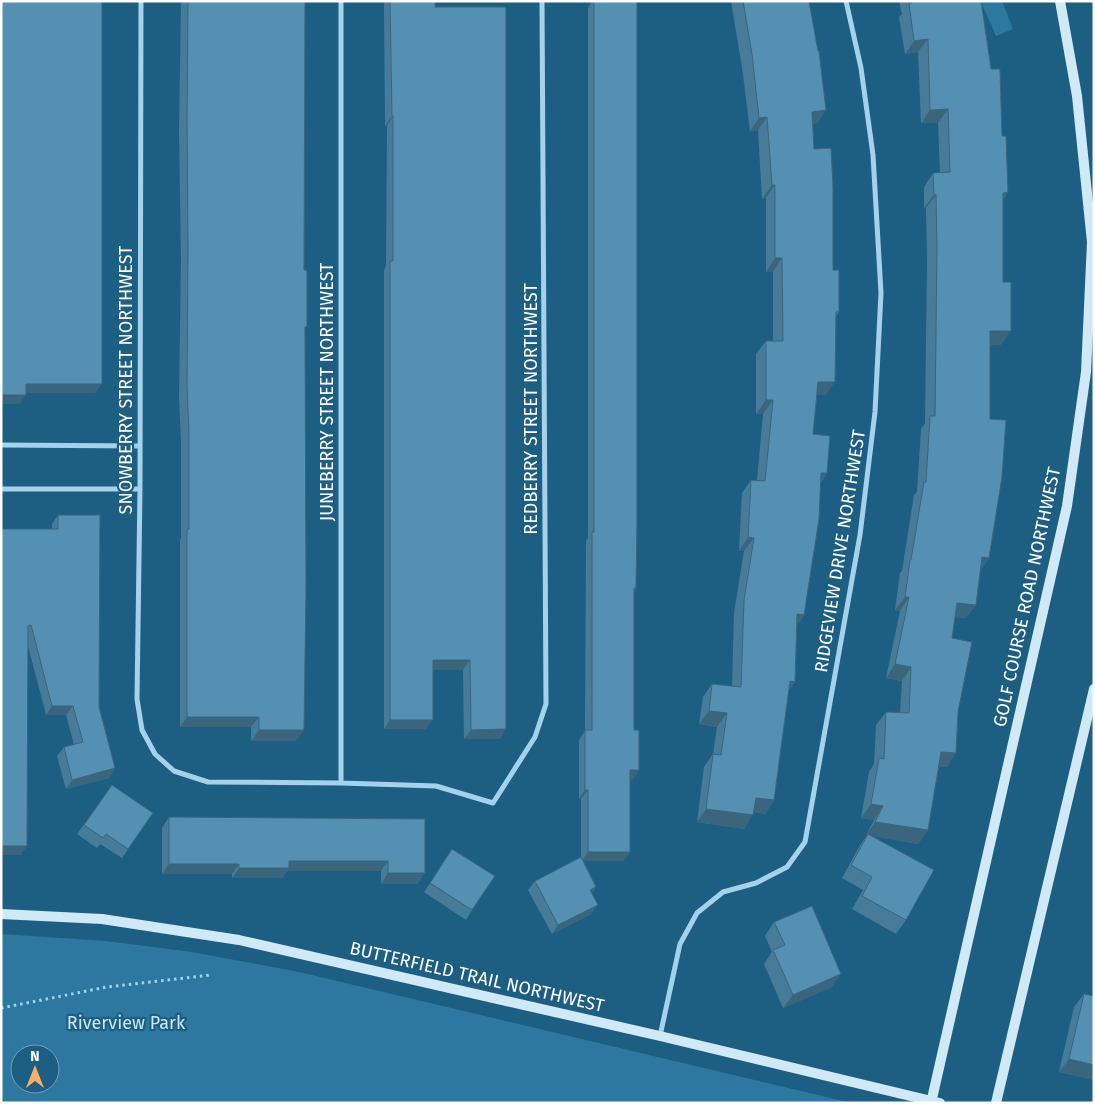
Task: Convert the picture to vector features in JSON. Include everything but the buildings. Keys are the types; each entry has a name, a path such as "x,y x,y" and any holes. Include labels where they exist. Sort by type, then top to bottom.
{"main road":[{"name":"GOLF COURSE ROAD NORTHWEST","path":"934,1102 1067,506 1086,372 1092,242 1077,96 1060,1"},
{"path":"996,1103 1094,689"},
{"name":"BUTTERFIELD TRAIL NORTHWEST","path":"1,914 102,919 239,940 660,1036 934,1102"}],"street":[{"name":"SNOWBERRY STREET NORTHWEST","path":"141,1 140,488 137,699 142,730 155,754 174,771 208,782 436,786 493,803"},
{"name":"JUNEBERRY STREET NORTHWEST","path":"341,1 341,783"},
{"name":"REDBERRY STREET NORTHWEST","path":"493,803 535,737 546,704 542,1"},
{"name":"RIDGEVIEW DRIVE NORTHWEST","path":"660,1036 680,944 697,913 723,892 756,883 787,867 805,842 860,535 875,412 881,293 874,155 861,68 846,1"},
{"path":"1,445 140,446"},
{"path":"1,488 140,488"}],"path":[{"path":"1,1008 107,987 211,975"}],"green space":[{"path":"1002,1 1013,29 996,36 981,2"},
{"name":"Riverview Park","path":"1,934 106,941 192,952 299,972 852,1103 1,1103"}]}
